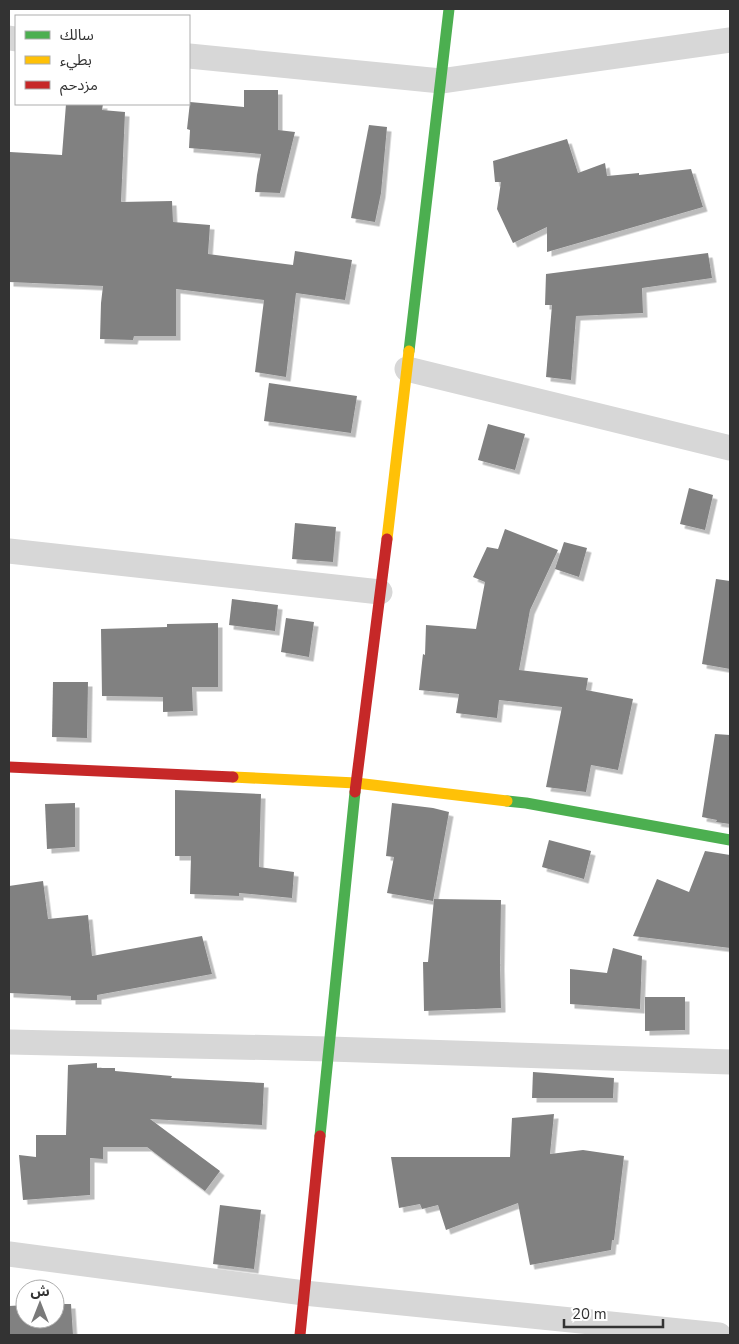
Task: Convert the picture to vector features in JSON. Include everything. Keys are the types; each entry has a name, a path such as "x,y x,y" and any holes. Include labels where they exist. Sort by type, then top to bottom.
{"street":[{"path":"300,1335 356,783 399,440 449,9"},
{"path":"190,56 441,81 730,40"},
{"path":"406,369 730,448"},
{"path":"9,552 380,592"},
{"path":"9,767 356,783 526,803 730,840"},
{"path":"9,1042 329,1049 730,1062"},
{"path":"9,1254 304,1292 719,1335"}],"building":[{"path":"244,90 278,90 278,130 295,132 280,193 255,192 261,154 189,148 190,130 187,129 190,102 244,107"},
{"path":"66,105 103,105 102,110 125,112 121,202 172,201 173,222 210,225 208,254 293,265 295,251 352,260 345,300 296,293 286,377 255,372 264,300 176,289 176,336 134,336 133,340 100,339 103,286 9,282 10,152 62,155"},
{"path":"369,125 387,127 381,193 375,222 351,218"},
{"path":"567,139 578,173 605,163 607,176 639,173 639,175 691,169 703,207 547,252 547,227 513,243 497,209 501,182 495,182 493,161"},
{"path":"708,253 712,278 642,288 643,313 576,316 571,380 546,377 552,305 545,305 546,274"},
{"path":"269,383 357,396 351,433 264,421"},
{"path":"488,424 525,434 515,470 478,460"},
{"path":"689,488 713,495 705,530 680,524"},
{"path":"295,523 336,527 333,562 292,559"},
{"path":"505,529 558,550 530,610 519,670 588,678 586,690 633,699 618,770 591,765 586,792 546,787 562,707 499,700 497,718 456,713 459,694 419,690 423,654 425,655 426,625 476,629 485,582 473,577 487,547 498,549"},
{"path":"564,542 587,548 579,577 555,569"},
{"path":"716,579 730,581 730,669 702,664"},
{"path":"232,599 278,605 275,631 229,625"},
{"path":"286,618 314,622 309,657 281,652"},
{"path":"218,623 218,687 192,687 193,711 163,712 163,697 102,696 101,629 167,627 167,624"},
{"path":"53,682 88,682 87,738 52,737"},
{"path":"715,734 730,735 730,824 702,817"},
{"path":"175,790 261,794 259,867 294,872 292,898 239,893 239,896 190,894 191,856 175,856"},
{"path":"75,803 75,847 47,849 45,804"},
{"path":"392,803 449,812 433,901 387,893 394,857 386,856"},
{"path":"549,840 591,851 584,879 542,867"},
{"path":"705,851 730,855 730,948 633,936 657,879 689,892"},
{"path":"43,881 48,919 88,915 92,956 202,936 212,974 97,995 97,1000 71,1000 71,996 9,993 9,886"},
{"path":"434,899 501,900 501,1008 424,1011 423,962 428,962"},
{"path":"613,948 642,956 640,1009 570,1004 570,969 607,973"},
{"path":"645,997 685,997 685,1030 645,1031"},
{"path":"97,1063 97,1068 115,1068 115,1071 172,1076 171,1078 264,1083 262,1125 150,1119 220,1171 205,1191 147,1147 103,1147 103,1159 90,1158 90,1195 23,1200 19,1155 36,1157 36,1135 66,1135 68,1065"},
{"path":"533,1072 614,1078 613,1098 532,1098"},
{"path":"554,1114 550,1154 583,1150 624,1156 614,1240 612,1240 611,1250 530,1265 518,1203 446,1230 438,1205 422,1209 420,1204 399,1208 391,1157 510,1157 512,1118"},
{"path":"220,1205 261,1210 254,1269 213,1264"},
{"path":"65,1304 71,1304 73,1335 9,1335 9,1306 15,1306 15,1329 65,1329"}],"traffic: fast":[{"path":"409,351 449,9"},
{"path":"320,1136 355,792"},
{"path":"507,801 730,840"}],"traffic: slow":[{"path":"387,539 409,351"},
{"path":"233,777 356,783 507,801"}],"traffic: jam":[{"path":"355,792 387,539"},
{"path":"9,767 233,777"},
{"path":"300,1335 320,1136"}]}
